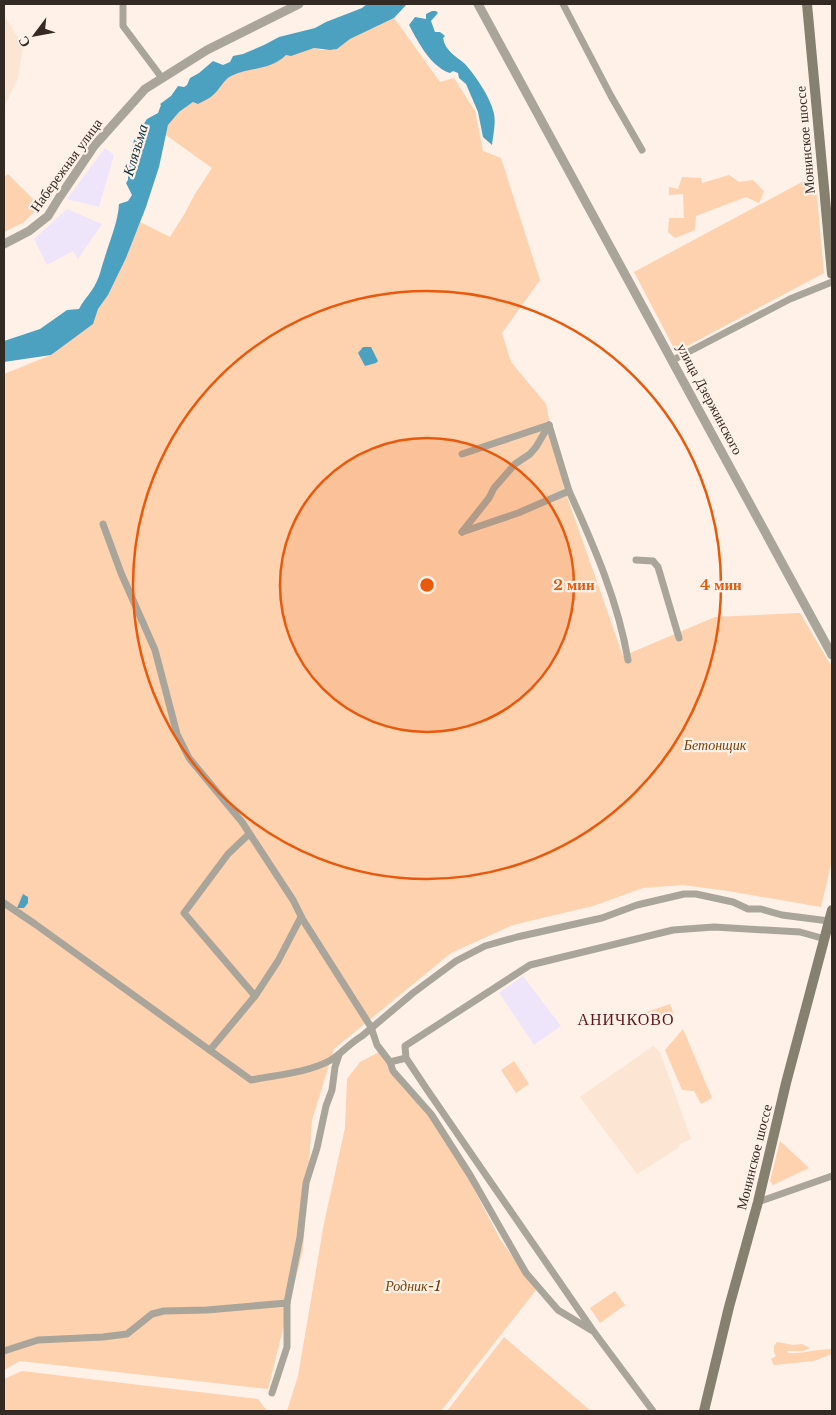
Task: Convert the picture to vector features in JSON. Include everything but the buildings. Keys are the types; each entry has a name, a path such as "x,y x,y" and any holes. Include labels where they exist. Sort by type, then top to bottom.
{"main road":[{"name":"Монинское шоссе","path":"807,4 832,274"},
{"name":"Монинское шоссе","path":"704,1411 729,1307 758,1202 786,1083 832,910"}],"street":[{"path":"123,4 123,26 162,78"},
{"name":"Набережная улица","path":"4,244 29,231 48,216 58,198 94,146 145,89 207,50 299,4"},
{"name":"улица Дзержинского","path":"478,4 832,655"},
{"path":"564,4 611,96 642,150"},
{"path":"673,360 790,299 832,282"},
{"path":"462,454 549,425"},
{"path":"549,425 536,447 530,454 515,464 494,488 489,498 462,532 518,513 569,491"},
{"path":"549,425 569,491 600,561 623,629 628,660"},
{"path":"103,524 127,590 156,650 177,734 189,758 242,822 293,900 301,917 371,1027 377,1045 390,1062 393,1071 431,1114 470,1175 526,1273 558,1310 594,1332"},
{"path":"636,560 653,561 658,567 679,638"},
{"path":"249,834 228,854 184,912 255,996"},
{"path":"4,903 251,1080 300,1071 324,1063 339,1055 354,1040 413,993 456,961 484,946 602,918 637,905 684,894 696,894 732,902 748,909 829,921"},
{"path":"210,1050 255,996 278,962 301,917"},
{"path":"653,1411 594,1332 406,1058 406,1046 530,965 673,930 714,927 792,931 825,938"},
{"path":"272,1393 287,1347 288,1303 300,1238 306,1183 332,1090 335,1066 339,1055"},
{"path":"390,1062 406,1058"},
{"path":"758,1202 832,1176"},
{"path":"4,1351 38,1340 127,1334 152,1314 164,1311 207,1310 288,1303"}],"shaded area":[{"path":"4,15 23,46 18,78 4,107"},
{"path":"105,148 114,155 99,207 67,199"},
{"path":"67,209 102,224 78,259 73,251 47,265 34,239"},
{"path":"523,976 561,1026 534,1045 499,993"},
{"path":"653,1046 660,1052 691,1139 680,1144 678,1148 637,1174 580,1097"}],"green space":[{"name":"Бетонщик","path":"394,18 440,82 454,78 475,111 483,151 501,158 540,280 502,333 511,362 546,404 564,488 623,656 715,617 800,613 832,667 832,860 821,907 683,885 643,888 593,906 513,925 451,953 334,1049 312,1120 303,1250 268,1389 20,1361 4,1370 4,374 51,355 92,324 98,309 108,295 126,258 140,222 170,237 212,168 166,135 168,125 179,112 193,102 212,96 223,82 232,75 286,55 314,48 322,50 337,49 350,39"},
{"path":"8,174 40,206 24,222 4,232 4,177"},
{"path":"729,175 739,182 753,180 764,191 759,203 746,197 696,216 695,230 675,238 668,232 669,218 684,218 683,194 669,195 669,187 678,189 682,177 701,178 702,183"},
{"path":"815,175 824,273 676,352 634,272"},
{"path":"670,1004 674,1015 651,1023 647,1012"},
{"path":"683,1029 712,1098 701,1104 694,1091 682,1090 665,1050"},
{"name":"Родник-1","path":"379,1052 441,1126 500,1239 536,1290 441,1411 287,1411 298,1376 324,1223 345,1128 347,1079 360,1062"},
{"path":"514,1061 529,1084 516,1093 501,1070"},
{"path":"780,1141 809,1168 773,1185 770,1181"},
{"path":"615,1291 625,1305 600,1323 590,1308"},
{"path":"504,1337 591,1411 447,1411"},
{"path":"777,1342 793,1345 802,1344 810,1348 803,1351 787,1351 788,1353 832,1349 832,1354 814,1361 774,1365 771,1359 776,1356 774,1346"},
{"path":"22,1371 258,1399 267,1411 4,1411 4,1379"}],"water":[{"name":"Клязьма","path":"367,4 407,4 394,18 350,39 337,49 314,48 291,56 286,55 273,64 238,73 228,78 215,94 209,98 198,104 193,102 179,112 168,125 159,167 126,258 108,295 98,309 93,324 51,355 4,362 4,341 40,329 67,310 79,309 99,278 117,218 119,204 128,201 132,195 126,183 134,140 143,132 141,128 147,119 158,113 160,104 171,96 178,86 184,87 187,85 190,78 213,61 223,65 230,62 233,56 243,54 279,37 315,28 362,8"},
{"path":"432,11 438,13 431,21 435,32 440,32 445,36 443,38 446,46 469,69 490,101 495,118 492,145 483,137 478,112 466,84 459,78 458,73 453,71 450,73 443,70 431,60 409,25 415,17 426,19 426,14"},
{"path":"363,347 371,347 378,361 376,363 365,366 358,353"},
{"path":"23,894 28,897 28,903 24,908 17,908"}],"district":[{"name":"АНИЧКОВО","path":"626,1019"}]}
